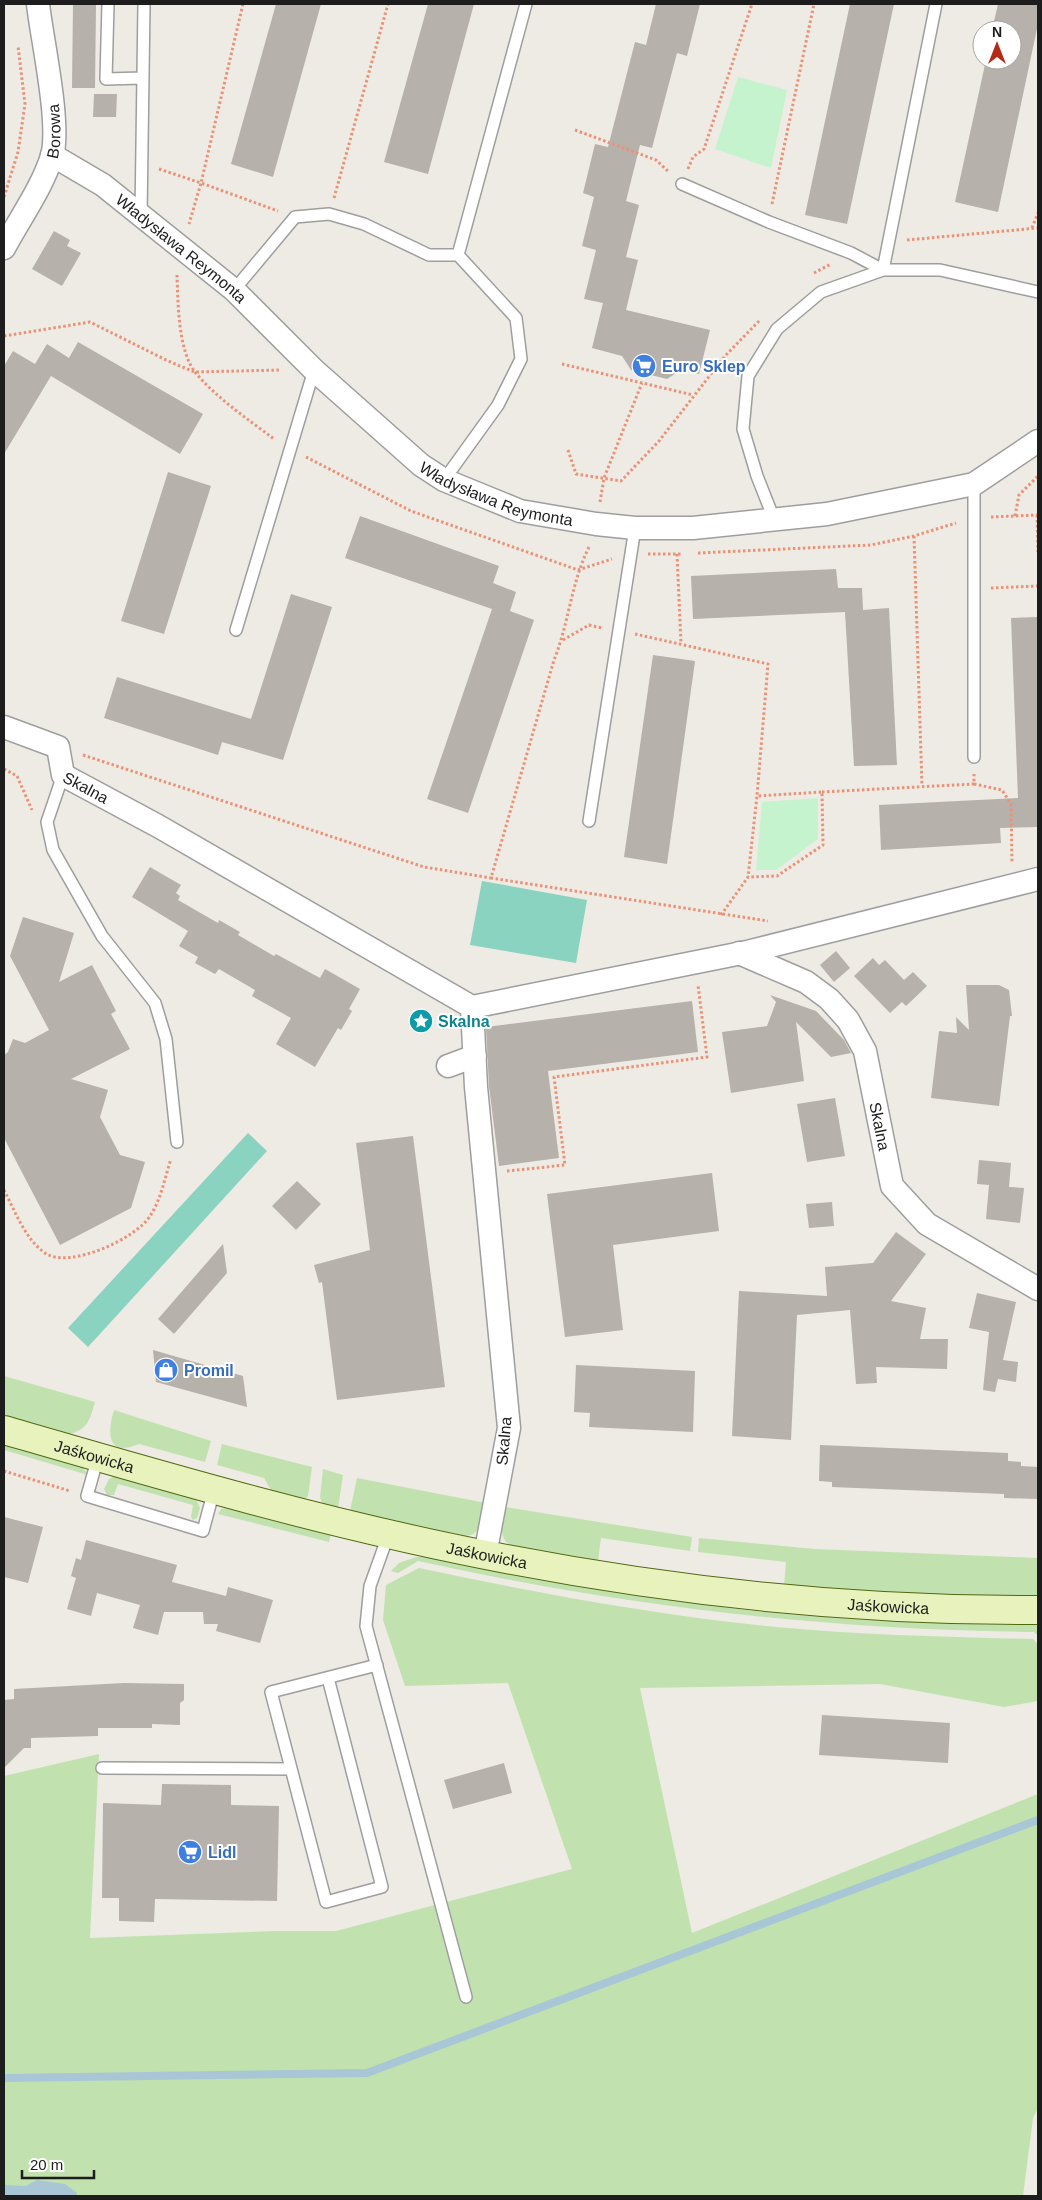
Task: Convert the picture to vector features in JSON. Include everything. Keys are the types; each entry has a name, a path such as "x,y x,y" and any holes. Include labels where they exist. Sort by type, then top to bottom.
{"street":[{"name":"Borowa","path":"4,248 42,179 52,155 54,126 38,4"},
{"name":"Władysława Reymonta","path":"52,155 103,185 234,290 314,370 421,465 444,480 520,511 596,524 635,528 693,528 827,514 974,484 1038,441"},
{"name":"Skalna","path":"4,727 58,747 63,775 158,826 472,1007 476,1087 509,1428 485,1555"},
{"path":"472,1007 739,953 1038,879"},
{"name":"Skalna","path":"739,953 806,982 829,999 848,1020 866,1051 892,1186 906,1204 927,1224 1038,1289"},
{"path":"448,1066 475,1056"},
{"name":"Jaśkowicka","path":"4,1430 214,1490 485,1555 668,1585 884,1607 1038,1610"},
{"name":"Jaśkowicka","path":"982,1610 1038,1618"}],"lane":[{"path":"108,4 106,79 142,78"},
{"path":"141,216 144,4"},
{"path":"458,255 526,4"},
{"path":"883,270 936,4"},
{"path":"682,184 769,222 851,253 883,270"},
{"path":"234,290 295,217 329,214 364,224 429,255 458,255 516,318 521,359 498,405 444,480"},
{"path":"774,519 757,476 743,429 748,376 777,329 821,292 883,270 940,270 993,280 1038,292"},
{"path":"236,630 314,370"},
{"path":"974,484 974,757"},
{"path":"589,821 635,528"},
{"path":"63,775 47,822 52,850 102,936 155,1003 166,1039 177,1142"},
{"path":"98,1457 87,1496 203,1531 214,1490"},
{"path":"389,1533 370,1586 366,1626 466,1997"},
{"path":"328,1678 382,1887 326,1902 271,1692 377,1665"},
{"path":"102,1768 291,1769"}],"path":[{"path":"188,228 201,183 243,4"},
{"path":"329,214 388,4"},
{"path":"574,130 656,160 682,184 693,157 704,149 752,4"},
{"path":"769,222 814,4"},
{"path":"4,197 18,152 25,104 17,36"},
{"path":"142,163 295,217"},
{"path":"1032,229 1038,213"},
{"path":"4,336 90,322 194,372 314,370"},
{"path":"562,364 693,395"},
{"path":"600,506 604,478 642,382"},
{"path":"1015,516 1019,495 1038,476"},
{"path":"1037,515 1038,552"},
{"path":"914,536 922,786"},
{"path":"491,878 562,640 578,570 590,545"},
{"path":"677,554 681,643"},
{"path":"974,588 1038,586"},
{"path":"562,640 589,625 681,643 768,664 748,877 721,915"},
{"path":"58,747 424,867 769,921"},
{"path":"974,757 974,784"},
{"path":"4,769 17,776 36,818 47,822"},
{"path":"757,796 974,784 1002,790 1011,804 1012,884"},
{"path":"748,877 777,876 823,845 822,792"},
{"path":"501,1171 565,1165 554,1077 707,1057 694,962"},
{"path":"4,1190 21,1224 34,1244 46,1254 66,1259 80,1257 110,1245 138,1230 150,1217 177,1142"},
{"path":"4,1471 87,1496"}],"green space":[{"path":"738,77 787,90 771,168 715,149"},
{"path":"818,798 818,839 776,870 756,870 762,802"},
{"path":"482,881 587,900 576,963 470,945"},
{"path":"248,1133 267,1151 88,1347 68,1328"},
{"path":"4,1376 95,1402 90,1419 80,1430 69,1434 4,1416"},
{"path":"114,1410 211,1441 205,1462 139,1444 128,1448 121,1448 115,1445 110,1435"},
{"path":"4,1444 82,1466 88,1475 4,1450"},
{"path":"222,1444 312,1467 308,1496 304,1500 272,1492 264,1478 217,1465"},
{"path":"323,1469 343,1475 338,1508 323,1504 320,1498"},
{"path":"115,1476 196,1499 200,1508 197,1518 193,1520 191,1517 193,1505 118,1484 114,1495 107,1495 104,1489 109,1479"},
{"path":"357,1478 486,1503 481,1524 475,1532 466,1536 350,1511"},
{"path":"505,1507 692,1537 690,1551 601,1538 598,1561 516,1548 505,1541 503,1536 502,1525"},
{"path":"226,1508 331,1534 329,1542 218,1514 221,1509"},
{"path":"699,1538 815,1549 1038,1558 1038,1598 902,1594 784,1586 786,1562 698,1552"},
{"path":"416,1557 432,1557 618,1591 730,1608 882,1621 1035,1625 1038,1626 1038,1636 1034,1632 878,1626 724,1613 571,1591 418,1561 398,1573 391,1571 399,1563"},
{"path":"419,1568 597,1602 731,1622 872,1634 1033,1639 1038,1644 1038,1701 1004,1707 880,1684 640,1688 692,1933 1038,1794 1038,2108 1033,2118 1023,2196 4,2196 4,1776 99,1754 90,1938 277,1931 336,1931 572,1869 508,1683 405,1686 383,1620 386,1585"}],"water":[{"path":"37,2180 65,2184 77,2193 76,2196 4,2196 4,2185 26,2186"}],"building":[{"path":"73,4 96,4 95,88 72,88"},
{"path":"276,4 321,4 273,177 231,164"},
{"path":"428,4 474,4 428,174 384,162"},
{"path":"656,4 700,4 687,56 677,53 652,148 640,145 626,201 639,205 626,257 638,260 626,310 710,330 699,374 681,370 667,379 631,370 622,356 592,348 603,303 584,299 596,250 582,246 594,197 583,193 595,144 608,147 635,42 646,45"},
{"path":"850,4 894,4 847,224 805,215"},
{"path":"998,4 1038,4 1038,24 998,212 955,202 984,70 1022,70 1022,20 994,20"},
{"path":"94,94 117,94 116,117 93,117"},
{"path":"54,231 70,240 67,246 81,253 62,286 32,269"},
{"path":"78,342 203,414 180,454 51,376 4,454 4,366 13,351 35,364 47,344 69,358"},
{"path":"168,472 211,486 164,634 121,621"},
{"path":"360,516 499,566 493,583 516,592 510,611 534,620 468,813 427,799 492,609 345,558"},
{"path":"836,569 838,588 862,588 863,610 889,608 897,765 854,766 845,612 693,619 691,576"},
{"path":"291,594 332,607 283,760 222,742 218,755 104,718 117,677 251,719"},
{"path":"1038,617 1038,827 1000,828 1001,843 881,850 879,805 1018,798 1011,618"},
{"path":"653,655 695,661 667,864 624,857"},
{"path":"150,867 181,885 176,893 180,896 178,900 218,923 219,920 240,932 238,935 274,956 276,954 320,978 325,969 360,989 349,1009 352,1011 341,1030 338,1028 315,1067 276,1044 291,1018 252,996 255,990 219,969 215,974 195,963 198,957 179,946 188,931 132,897"},
{"path":"23,917 74,933 59,982 92,965 116,1011 111,1014 130,1049 71,1079 108,1090 100,1117 120,1155 145,1162 131,1208 60,1245 4,1138 4,1055 8,1052 13,1039 25,1043 49,1030 10,956"},
{"path":"836,951 850,968 834,982 820,965"},
{"path":"873,958 879,965 885,960 904,980 913,972 927,986 906,1006 902,1002 890,1013 854,976"},
{"path":"966,985 999,985 1009,990 1012,1016 1010,1016 999,1106 931,1098 939,1031 957,1033 956,1017 969,1030"},
{"path":"770,995 816,1011 844,1040 851,1053 831,1057 796,1022 804,1081 731,1093 722,1032 767,1026 776,1002"},
{"path":"692,1001 698,1052 548,1071 559,1158 499,1166 489,1086 486,1027"},
{"path":"835,1098 845,1156 807,1162 797,1104"},
{"path":"413,1136 445,1387 337,1400 322,1282 319,1283 314,1265 370,1250 356,1143"},
{"path":"979,1160 1011,1163 1009,1187 1024,1188 1020,1223 986,1219 989,1185 977,1184"},
{"path":"712,1173 719,1231 613,1245 623,1330 565,1337 547,1194"},
{"path":"297,1181 321,1204 296,1230 272,1206"},
{"path":"832,1202 834,1226 809,1228 806,1204"},
{"path":"896,1232 926,1254 891,1301 926,1308 920,1339 948,1339 947,1369 876,1367 877,1383 856,1384 850,1310 797,1315 791,1440 732,1436 739,1291 827,1296 825,1267 873,1263"},
{"path":"223,1244 227,1273 174,1334 158,1319"},
{"path":"977,1293 1016,1302 1003,1360 1018,1362 1016,1382 998,1379 995,1392 983,1390 989,1332 969,1328"},
{"path":"153,1350 243,1376 247,1407 156,1382"},
{"path":"576,1365 695,1371 693,1432 589,1427 590,1413 574,1412"},
{"path":"820,1445 1008,1453 1008,1461 1021,1462 1021,1466 1038,1467 1038,1499 1004,1498 1004,1494 832,1487 832,1482 819,1481"},
{"path":"4,1517 43,1527 28,1583 4,1577"},
{"path":"86,1540 177,1565 172,1582 226,1596 228,1587 273,1600 260,1643 216,1631 218,1624 204,1624 203,1612 164,1612 158,1635 133,1628 140,1605 97,1593 91,1616 67,1609 76,1578 71,1576 76,1558 81,1560"},
{"path":"124,1683 184,1684 184,1700 180,1703 180,1725 152,1724 152,1728 98,1728 98,1736 31,1738 31,1748 24,1748 4,1768 4,1700 14,1699 14,1689"},
{"path":"822,1715 950,1723 948,1763 819,1755"},
{"path":"504,1763 512,1793 453,1809 444,1780"},
{"name":"Lidl","path":"162,1784 231,1785 231,1805 279,1806 277,1901 155,1899 154,1922 119,1921 119,1898 102,1898 103,1803 161,1805"}],"waterway":[{"path":"4,2078 367,2073 1038,1820"}],"place":[{"name":"Euro Sklep","path":"644,366"},
{"name":"Skalna","path":"421,1021"},
{"name":"Promil","path":"166,1370"},
{"name":"Lidl","path":"190,1852"}]}
